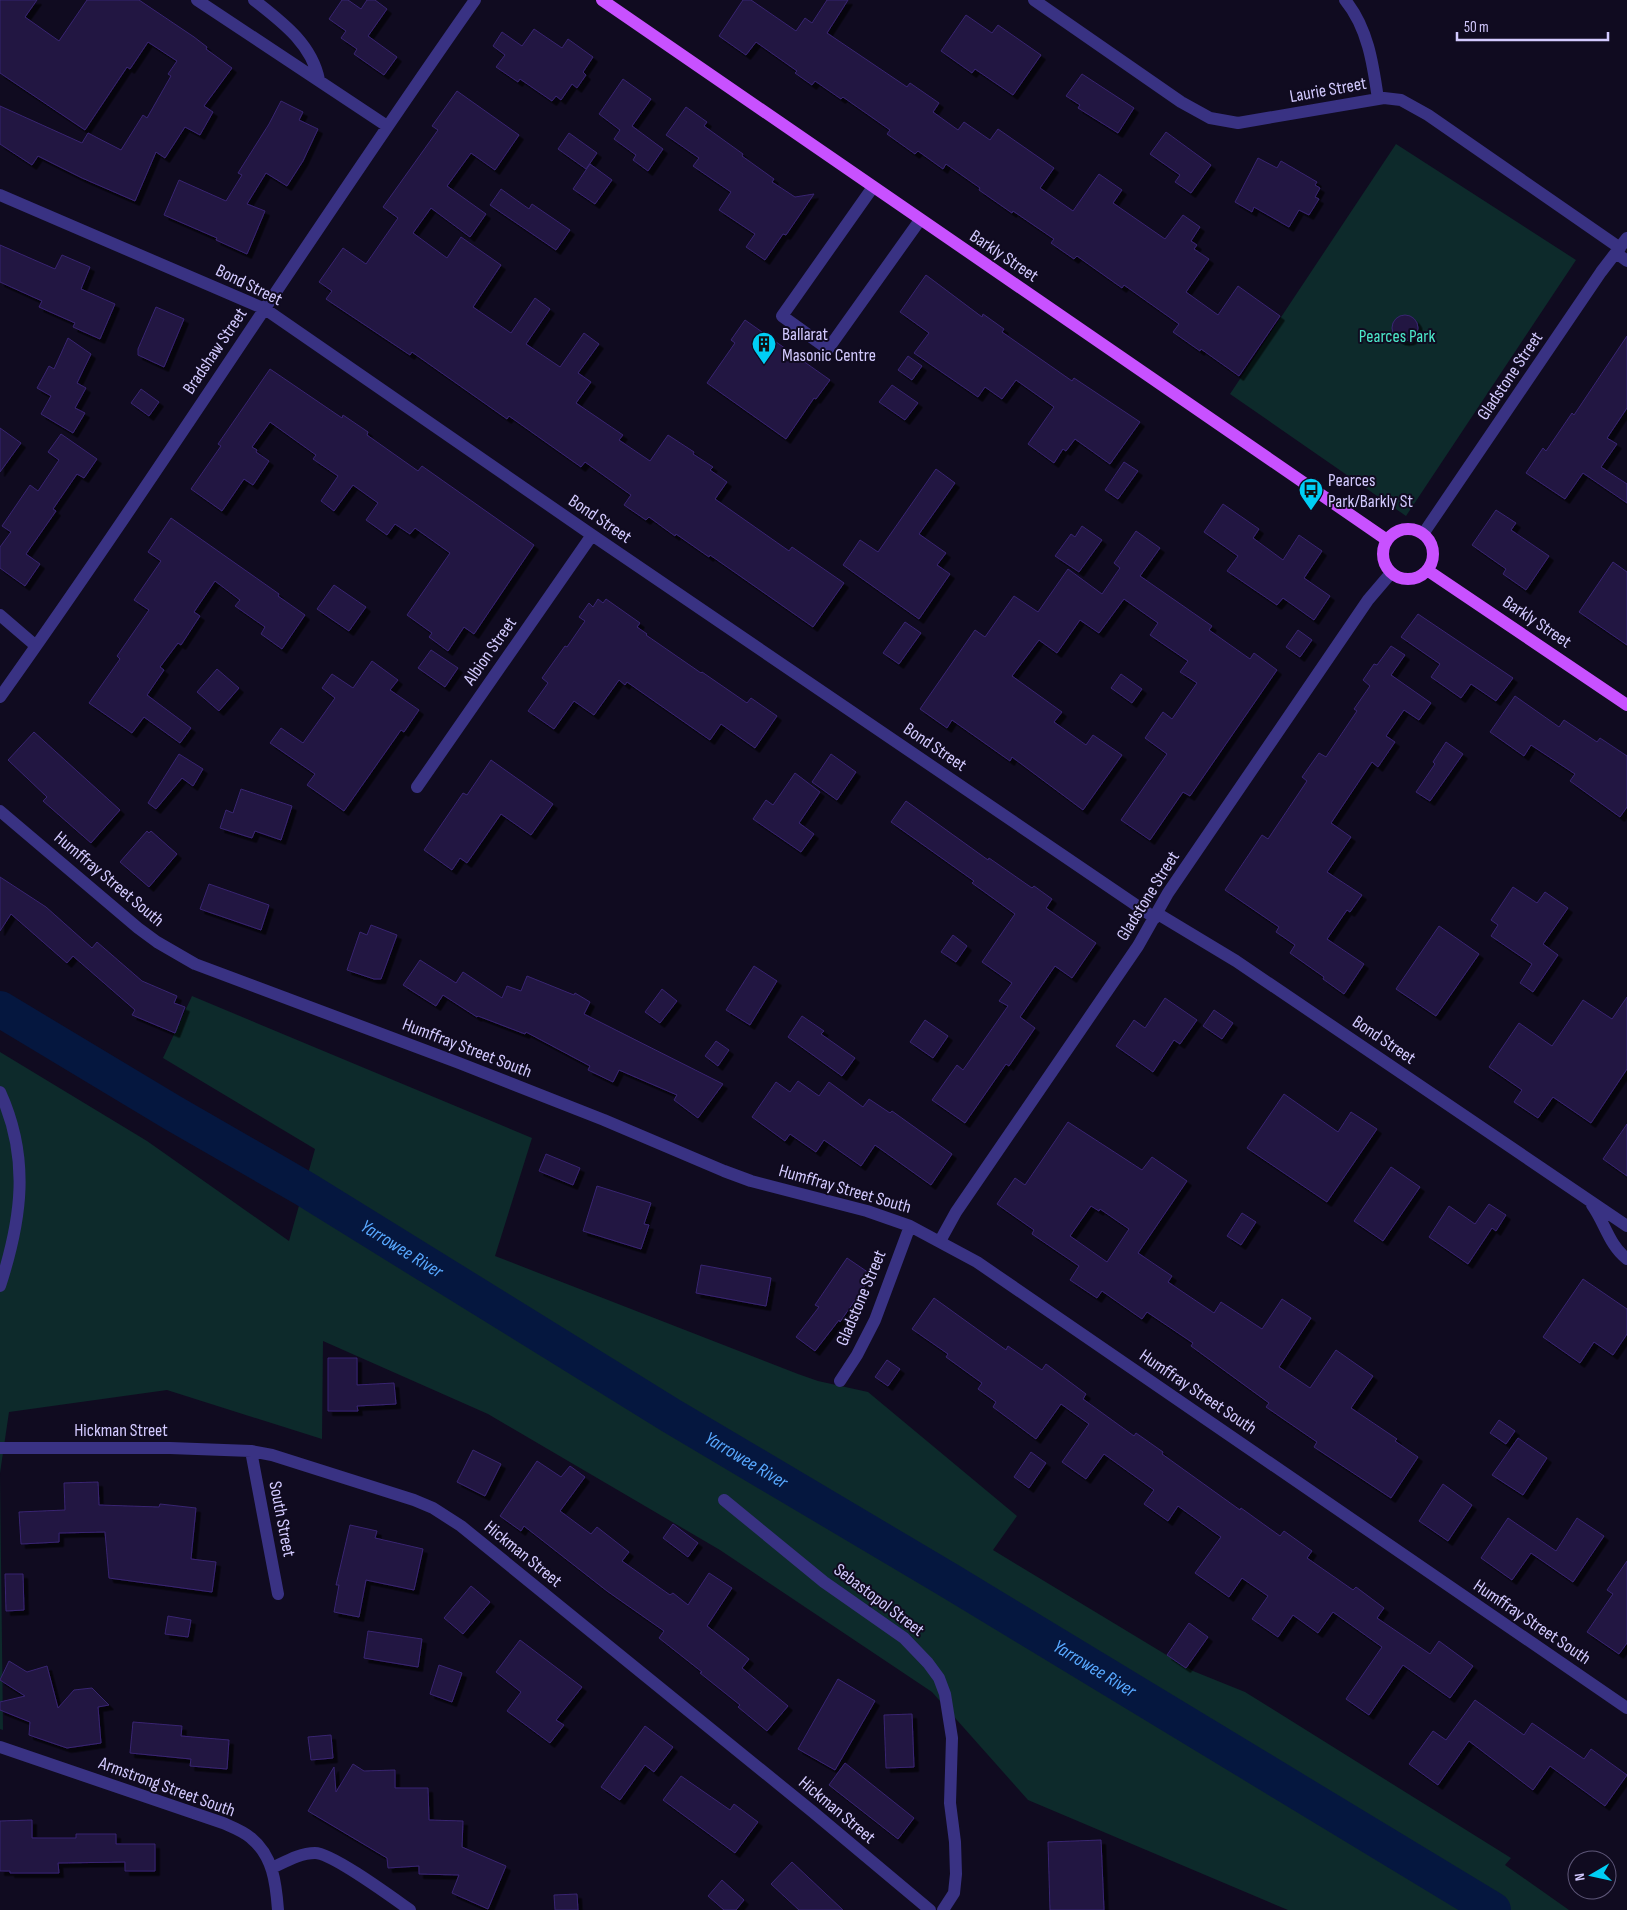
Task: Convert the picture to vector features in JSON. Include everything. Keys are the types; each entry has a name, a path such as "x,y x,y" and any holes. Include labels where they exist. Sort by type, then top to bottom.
{"main road":[{"name":"Barkly Street","path":"602,0 1387,540"},
{"path":"1411,529 1423,534 1432,548 1432,559 1427,570 1420,576 1410,579 1400,578 1391,573 1383,557 1384,545 1387,540 1397,531 1411,529"},
{"name":"Barkly Street","path":"1427,570 1627,705"}],"street":[{"path":"197,0 387,126"},
{"path":"254,0 299,39 313,61 319,80"},
{"name":"Bradshaw Street","path":"0,697 387,126 475,0"},
{"name":"Laurie Street","path":"1034,0 1181,102 1202,115 1218,121 1246,122 1378,99 1401,100 1415,107 1621,246 1627,261"},
{"path":"1345,0 1356,16 1368,45 1373,62 1378,99"},
{"path":"873,187 782,316 828,349 920,220"},
{"name":"Bond Street","path":"0,195 265,308 592,535 1156,916 1236,961 1627,1226"},
{"name":"Gladstone Street","path":"1423,534 1621,246"},
{"name":"Albion Street","path":"417,787 592,535"},
{"name":"Gladstone Street","path":"940,1241 956,1212 1138,946 1168,893 1368,600 1391,573"},
{"path":"0,615 36,646"},
{"name":"Humffray Street South","path":"0,811 138,928 157,942 195,964 459,1063 604,1120 724,1171 752,1181 867,1211 910,1226 940,1241 977,1262 1627,1708"},
{"path":"0,1092 12,1122 17,1144 21,1191 0,1286"},
{"name":"Bond Street","path":"1589,1201 1599,1216 1610,1240 1627,1259"},
{"name":"Gladstone Street","path":"840,1381 860,1350 875,1320 910,1226"},
{"name":"Hickman Street","path":"0,1448 170,1448 251,1451 414,1500 433,1508 451,1519 813,1812 930,1910"},
{"name":"South Street","path":"251,1451 278,1594"},
{"name":"Sebastopol Street","path":"724,1500 824,1582 904,1638 928,1662 936,1673 943,1688 950,1722 952,1751 950,1803 955,1842 956,1884 952,1897 943,1910"},
{"name":"Armstrong Street South","path":"0,1747 223,1823 251,1838 269,1860 272,1868"},
{"path":"278,1910 276,1884 272,1868 302,1855 317,1853 332,1858 410,1910"}],"green space":[{"name":"Pearces Park","path":"1396,144 1576,260 1406,516 1230,394"},
{"path":"192,996 532,1138 495,1256 798,1374 818,1381 868,1392 1017,1516 993,1550 1193,1671 1245,1692 1511,1858 1505,1865 1569,1910 1288,1910 1028,1800 932,1692 720,1550 488,1414 323,1341 322,1439 167,1390 9,1412 0,1473 0,1052 147,1141 289,1241 315,1149 163,1058"},
{"path":"0,1473 3,1730 0,1729"}],"building":[{"path":"0,0 37,0 25,17 59,41 87,0 139,0 194,37 207,47 206,49 232,68 204,106 213,112 200,135 185,127 165,158 156,152 135,201 38,156 32,165 0,144 0,106 82,143 88,133 121,150 143,115 147,118 171,76 168,74 177,61 148,42 130,69 127,67 85,130 0,73"},
{"path":"342,0 348,0 361,9 367,0 375,0 387,9 368,36 397,57 384,75 354,54 357,49 341,38 346,31 329,19"},
{"path":"743,0 751,0 796,31 805,18 812,23 827,0 848,0 827,33 907,87 910,83 939,103 933,112 958,130 964,122 990,140 998,129 1054,168 1040,188 1073,211 1099,174 1122,190 1113,203 1165,239 1183,215 1200,227 1191,241 1197,245 1194,249 1209,259 1186,292 1218,315 1238,286 1280,316 1239,376 1173,332 1179,324 1124,285 1122,288 1077,256 1074,259 1051,243 1054,239 1013,211 1012,213 946,164 943,169 918,151 915,154 887,134 890,130 843,97 841,99 815,81 812,85 795,73 797,71 756,42 746,55 719,36"},
{"path":"966,15 992,33 998,25 1041,55 1013,95 975,69 972,73 941,51"},
{"path":"534,29 562,48 568,39 593,57 583,72 586,75 577,88 572,84 561,100 556,96 552,101 520,79 518,82 496,67 505,55 493,46 502,32 522,46"},
{"path":"1082,74 1134,108 1118,133 1078,108 1080,105 1066,96"},
{"path":"623,79 651,99 632,126 663,149 648,171 633,160 636,155 614,139 620,130 599,114"},
{"path":"457,91 519,135 495,170 471,153 447,186 486,214 470,237 431,208 413,233 447,258 461,237 501,265 473,307 511,333 535,298 550,309 526,344 560,367 584,333 599,344 578,373 591,382 576,403 623,435 619,440 650,461 668,435 694,452 693,454 713,467 710,470 727,482 715,499 789,551 792,547 844,583 813,627 710,555 709,557 649,517 646,520 624,505 631,495 585,462 581,467 509,416 507,419 412,352 410,355 326,299 332,291 319,282 343,248 366,264 398,218 383,207 438,130 432,126"},
{"path":"281,101 303,112 299,120 318,129 303,161 287,186 266,173 247,204 265,211 247,254 216,240 217,238 164,215 179,180 226,201 242,175 238,173"},
{"path":"686,107 707,122 704,126 774,179 772,182 795,197 814,194 786,235 783,234 765,260 746,247 755,234 719,210 731,192 693,166 699,158 666,135"},
{"path":"1166,132 1211,165 1191,193 1175,182 1180,175 1150,154"},
{"path":"569,133 597,153 586,169 558,149"},
{"path":"1258,158 1277,168 1281,161 1317,182 1315,185 1320,188 1315,197 1319,199 1309,215 1299,210 1289,227 1254,207 1252,212 1235,202"},
{"path":"590,164 612,180 595,204 573,189"},
{"path":"501,189 529,209 532,204 570,230 556,250 490,205"},
{"path":"0,245 55,269 62,255 90,267 81,289 115,304 100,339 73,327 75,323 39,307 42,301 0,282"},
{"path":"926,275 982,317 983,314 1004,329 1002,332 1072,381 1074,378 1140,422 1110,464 1075,439 1066,451 1063,449 1054,463 1028,444 1054,407 1016,380 1002,399 985,387 978,397 914,353 929,333 900,312"},
{"path":"156,307 184,319 164,367 138,355 138,349"},
{"path":"1405,315 1414,319 1418,328 1414,337 1405,341 1396,337 1392,328 1396,319"},
{"name":"Ballarat Masonic Centre","path":"745,320 830,380 816,399 814,398 786,439 707,383 735,343 731,340"},
{"path":"1627,336 1627,408 1607,438 1617,444 1601,467 1627,484 1627,503 1583,473 1565,499 1526,473 1543,448 1546,451 1572,413 1574,415"},
{"path":"68,338 91,354 77,383 86,388 75,408 85,413 73,433 41,414 51,396 37,388 49,366 54,369"},
{"path":"908,356 922,366 912,380 898,370"},
{"path":"270,369 342,418 343,415 368,432 367,435 418,471 422,466 534,545 474,634 464,627 448,651 429,637 432,633 407,615 450,553 415,528 410,534 395,524 387,535 366,520 378,503 353,485 334,511 321,501 338,476 313,459 316,455 270,422 252,447 269,461 253,485 244,479 222,511 191,489 221,446 218,444"},
{"path":"892,385 918,403 905,420 879,402"},
{"path":"141,389 159,402 149,416 131,403"},
{"path":"0,428 21,443 0,472"},
{"path":"61,434 97,459 84,478 77,474 53,509 56,511 26,554 40,564 25,586 0,568 0,547 11,532 2,526 30,485 38,491 59,460 48,452"},
{"path":"1124,462 1138,471 1118,499 1105,490"},
{"path":"936,469 955,483 919,534 946,553 937,565 950,574 919,619 843,565 860,540 878,552"},
{"path":"1223,504 1259,529 1253,538 1283,560 1299,535 1322,551 1304,578 1330,596 1314,620 1283,598 1277,605 1227,571 1238,556 1204,532"},
{"path":"1496,510 1516,523 1511,530 1549,556 1526,590 1503,574 1506,569 1472,545"},
{"path":"171,518 279,594 278,596 305,615 282,649 261,634 265,627 235,606 240,600 215,581 194,612 200,616 181,645 178,643 160,667 164,670 147,695 191,728 180,743 144,717 132,733 89,703 120,659 117,656 149,610 134,600 161,561 148,552"},
{"path":"1082,526 1102,540 1079,572 1055,556 1071,534 1075,537"},
{"path":"1136,531 1160,548 1140,576 1212,626 1209,630 1250,659 1254,653 1277,670 1190,796 1183,792 1150,840 1121,820 1167,754 1145,738 1163,712 1172,719 1197,683 1180,672 1188,661 1150,635 1158,623 1124,599 1099,633 1080,620 1057,653 1039,640 1012,676 1062,712 1054,722 1086,745 1093,735 1122,755 1083,810 1012,757 1010,761 952,720 947,728 920,709 975,630 985,637 1014,596 1038,612 1068,569 1102,594 1120,568 1114,563"},
{"path":"1613,562 1627,572 1627,645 1579,612"},
{"path":"334,585 366,607 349,631 317,609"},
{"path":"598,599 603,603 606,599 640,623 637,627 646,635 701,673 747,703 751,698 777,716 755,748 721,724 710,740 627,682 625,685 619,680 594,715 574,701 554,729 528,711 548,683 542,678 585,621 579,617 589,603 593,607"},
{"path":"1418,614 1513,678 1496,701 1471,684 1461,698 1431,677 1440,664 1401,637"},
{"path":"905,622 921,633 899,664 883,653"},
{"path":"1298,630 1312,640 1300,657 1286,647"},
{"path":"1391,646 1405,655 1391,675 1431,703 1419,720 1404,710 1386,736 1395,742 1378,767 1372,762 1331,823 1351,837 1327,872 1362,895 1350,912 1347,910 1327,939 1364,964 1344,994 1290,953 1295,945 1276,932 1279,927 1225,890 1262,835 1268,839 1307,781 1302,777 1319,753 1326,757 1357,711 1354,709 1370,686 1363,680 1374,664 1377,665"},
{"path":"431,650 458,668 445,687 418,668"},
{"path":"372,661 398,680 390,690 419,710 404,732 401,730 344,811 307,785 315,774 270,743 281,728 303,743 335,698 322,688 332,674 353,688"},
{"path":"217,669 239,688 219,711 197,692"},
{"path":"1121,674 1142,689 1132,703 1111,688"},
{"path":"1515,696 1559,727 1564,720 1597,742 1600,738 1627,756 1627,807 1620,817 1570,781 1575,774 1531,745 1524,756 1490,732"},
{"path":"34,732 120,810 91,843 43,801 47,797 8,760"},
{"path":"1446,742 1463,754 1430,801 1416,792 1435,764 1433,762"},
{"path":"179,754 203,769 193,786 182,778 156,809 148,803"},
{"path":"831,754 856,772 837,800 812,782"},
{"path":"491,760 553,804 531,835 501,814 467,863 460,858 452,870 424,850 463,793 467,795"},
{"path":"795,773 820,792 799,823 814,834 801,852 753,819 766,800 773,805"},
{"path":"241,789 292,806 281,840 255,831 252,838 220,828 226,810 233,813"},
{"path":"906,801 988,860 989,858 1032,888 1034,886 1052,899 1046,908 1096,943 1072,978 1055,966 1020,1017 1035,1028 1009,1066 1006,1064 965,1123 932,1100 957,1065 963,1070 1008,1006 999,1001 1012,983 982,962 1015,914 972,883 974,881 891,822"},
{"path":"147,831 149,833 151,831 177,854 149,887 120,862"},
{"path":"0,877 46,907 92,948 97,942 142,981 177,996 174,1003 185,1007 175,1033 132,1015 135,1010 73,956 67,963 11,914 0,931"},
{"path":"209,884 269,905 261,930 200,909"},
{"path":"1513,887 1537,903 1545,892 1568,908 1543,944 1558,955 1533,992 1520,983 1532,964 1491,936 1498,925 1491,920"},
{"path":"371,925 397,935 381,979 374,979 347,970 360,932 367,935"},
{"path":"1439,926 1479,954 1436,1016 1396,989"},
{"path":"953,935 967,946 956,962 941,952"},
{"path":"420,960 456,983 463,972 502,998 507,986 521,991 527,976 574,995 575,993 590,1002 584,1014 723,1084 698,1118 674,1100 677,1095 619,1070 613,1082 588,1070 590,1066 526,1032 525,1034 477,1017 443,995 436,1006 403,985"},
{"path":"754,966 777,981 750,1025 726,1010"},
{"path":"662,989 677,1001 660,1023 645,1012"},
{"path":"1627,997 1627,1069 1591,1123 1553,1097 1538,1118 1514,1102 1522,1090 1489,1067 1519,1023 1552,1046 1583,1000 1612,1019"},
{"path":"1165,998 1197,1020 1180,1044 1174,1040 1153,1072 1116,1046 1134,1020 1145,1028"},
{"path":"1214,1010 1233,1023 1222,1039 1203,1026"},
{"path":"802,1016 824,1031 821,1034 855,1058 842,1076 788,1037"},
{"path":"925,1020 948,1036 933,1058 910,1042"},
{"path":"716,1041 729,1050 718,1066 705,1056"},
{"path":"798,1081 819,1096 829,1082 863,1107 869,1099 890,1113 892,1111 952,1154 931,1185 875,1145 861,1166 824,1140 816,1152 790,1134 785,1141 752,1117 776,1082 790,1092"},
{"path":"1284,1094 1338,1132 1351,1112 1377,1129 1327,1202 1247,1148"},
{"path":"1068,1122 1142,1170 1152,1157 1187,1181 1138,1253 1172,1276 1168,1282 1214,1313 1221,1302 1262,1329 1282,1299 1311,1318 1279,1367 1310,1388 1336,1350 1373,1376 1351,1408 1397,1439 1395,1441 1418,1457 1391,1498 1314,1447 1317,1442 1266,1407 1269,1403 1191,1346 1193,1343 1147,1312 1142,1319 1102,1291 1097,1298 1070,1280 1079,1266 1032,1234 1034,1230 997,1204 1015,1178 1025,1185","holes":["1091,1206 1099,1211 1100,1209 1129,1229 1107,1262 1070,1236"]},
{"path":"1627,1124 1627,1176 1603,1159"},
{"path":"546,1154 580,1168 573,1185 539,1171"},
{"path":"1391,1167 1420,1187 1383,1241 1354,1221"},
{"path":"597,1186 651,1203 644,1224 649,1225 641,1249 583,1231"},
{"path":"1489,1204 1506,1215 1496,1231 1492,1228 1468,1264 1429,1237 1449,1206 1475,1224"},
{"path":"1242,1213 1256,1222 1241,1245 1227,1236"},
{"path":"847,1258 872,1275 840,1322 839,1320 815,1351 796,1337 819,1307 815,1305"},
{"path":"701,1265 771,1278 766,1306 696,1293"},
{"path":"1583,1279 1627,1309 1627,1334 1613,1355 1594,1342 1580,1363 1543,1337"},
{"path":"934,1298 1006,1350 1008,1346 1042,1370 1046,1364 1086,1394 1083,1399 1134,1436 1136,1433 1240,1510 1241,1508 1280,1536 1284,1531 1312,1551 1307,1558 1353,1590 1356,1587 1384,1608 1377,1618 1430,1654 1439,1641 1473,1666 1450,1698 1403,1665 1369,1715 1346,1699 1382,1647 1333,1612 1318,1633 1293,1615 1278,1637 1252,1619 1268,1596 1242,1578 1229,1597 1195,1573 1221,1537 1178,1506 1168,1521 1144,1504 1154,1490 1104,1454 1086,1479 1062,1462 1089,1424 1061,1404 1036,1439 993,1407 996,1402 978,1389 982,1383 946,1357 948,1354 912,1329"},
{"path":"328,1358 357,1358 357,1385 394,1383 396,1404 357,1406 358,1411 328,1411"},
{"path":"887,1360 900,1369 888,1386 875,1377"},
{"path":"1499,1420 1515,1431 1506,1444 1490,1433"},
{"path":"1518,1438 1547,1458 1523,1495 1492,1475"},
{"path":"473,1450 501,1464 485,1496 457,1482"},
{"path":"1031,1452 1046,1463 1029,1488 1014,1477"},
{"path":"537,1461 561,1477 570,1466 585,1477 560,1511 591,1534 597,1527 629,1552 622,1561 670,1595 673,1593 688,1605 709,1573 732,1588 707,1626 749,1659 742,1668 788,1706 767,1731 738,1707 740,1705 700,1673 702,1672 659,1638 664,1631 607,1591 524,1526 521,1531 500,1516"},
{"path":"98,1482 99,1505 159,1507 160,1504 196,1508 191,1559 216,1562 212,1592 109,1578 105,1532 59,1533 59,1542 21,1544 19,1512 65,1510 64,1483"},
{"path":"1443,1484 1472,1505 1448,1541 1419,1521"},
{"path":"1508,1518 1556,1551 1577,1518 1604,1536 1573,1582 1531,1553 1512,1580 1481,1558"},
{"path":"673,1524 698,1543 688,1557 663,1538"},
{"path":"350,1525 377,1531 375,1538 423,1549 414,1590 366,1580 359,1617 334,1612 339,1585 336,1585"},
{"path":"1627,1561 1627,1643 1619,1654 1587,1632 1613,1594 1607,1590"},
{"path":"5,1574 23,1574 24,1610 6,1611"},
{"path":"471,1586 490,1602 463,1634 444,1618"},
{"path":"168,1616 191,1620 188,1637 165,1634"},
{"path":"1189,1623 1208,1637 1186,1668 1167,1655"},
{"path":"368,1631 422,1639 418,1667 364,1658"},
{"path":"520,1640 582,1687 556,1720 564,1725 550,1743 507,1711 521,1692 496,1672"},
{"path":"9,1661 27,1672 47,1666 58,1708 74,1690 92,1688 109,1705 98,1707 101,1743 67,1748 29,1735 30,1722 0,1710 0,1702 25,1696 0,1680"},
{"path":"439,1665 462,1673 452,1702 430,1694"},
{"path":"838,1679 875,1701 835,1770 798,1749"},
{"path":"1475,1700 1524,1735 1532,1723 1584,1759 1591,1749 1627,1775 1605,1806 1550,1766 1533,1790 1469,1741 1438,1785 1409,1764 1433,1731 1446,1740"},
{"path":"912,1714 914,1767 886,1768 884,1715"},
{"path":"133,1722 182,1726 181,1736 229,1740 227,1769 190,1766 191,1759 130,1753"},
{"path":"645,1726 673,1747 654,1772 645,1765 620,1800 601,1787"},
{"path":"331,1735 333,1758 311,1760 308,1737"},
{"path":"845,1763 914,1818 898,1839 829,1785"},
{"path":"353,1764 364,1771 395,1770 395,1788 428,1788 429,1820 463,1821 462,1847 506,1866 488,1909 452,1893 459,1875 419,1874 419,1866 388,1868 387,1858 308,1811 334,1767 336,1792"},
{"path":"681,1776 730,1810 734,1804 758,1822 735,1853 663,1800"},
{"path":"32,1820 32,1838 76,1838 76,1834 116,1834 116,1844 155,1844 155,1871 125,1871 125,1862 58,1863 59,1873 10,1873 10,1871 0,1871 0,1821"},
{"path":"1101,1840 1104,1910 1050,1910 1048,1842"},
{"path":"792,1862 843,1910 799,1910 771,1884"},
{"path":"722,1880 744,1900 736,1910 724,1910 708,1896"},
{"path":"577,1894 578,1910 555,1910 554,1895"}],"waterway":[{"name":"Yarrowee River","path":"0,1009 173,1113 305,1189 670,1415 950,1581 1493,1910"}],"place":[{"name":"Ballarat Masonic Centre","path":"764,365"},
{"name":"Pearces Park/Barkly St","path":"1311,511"}]}
